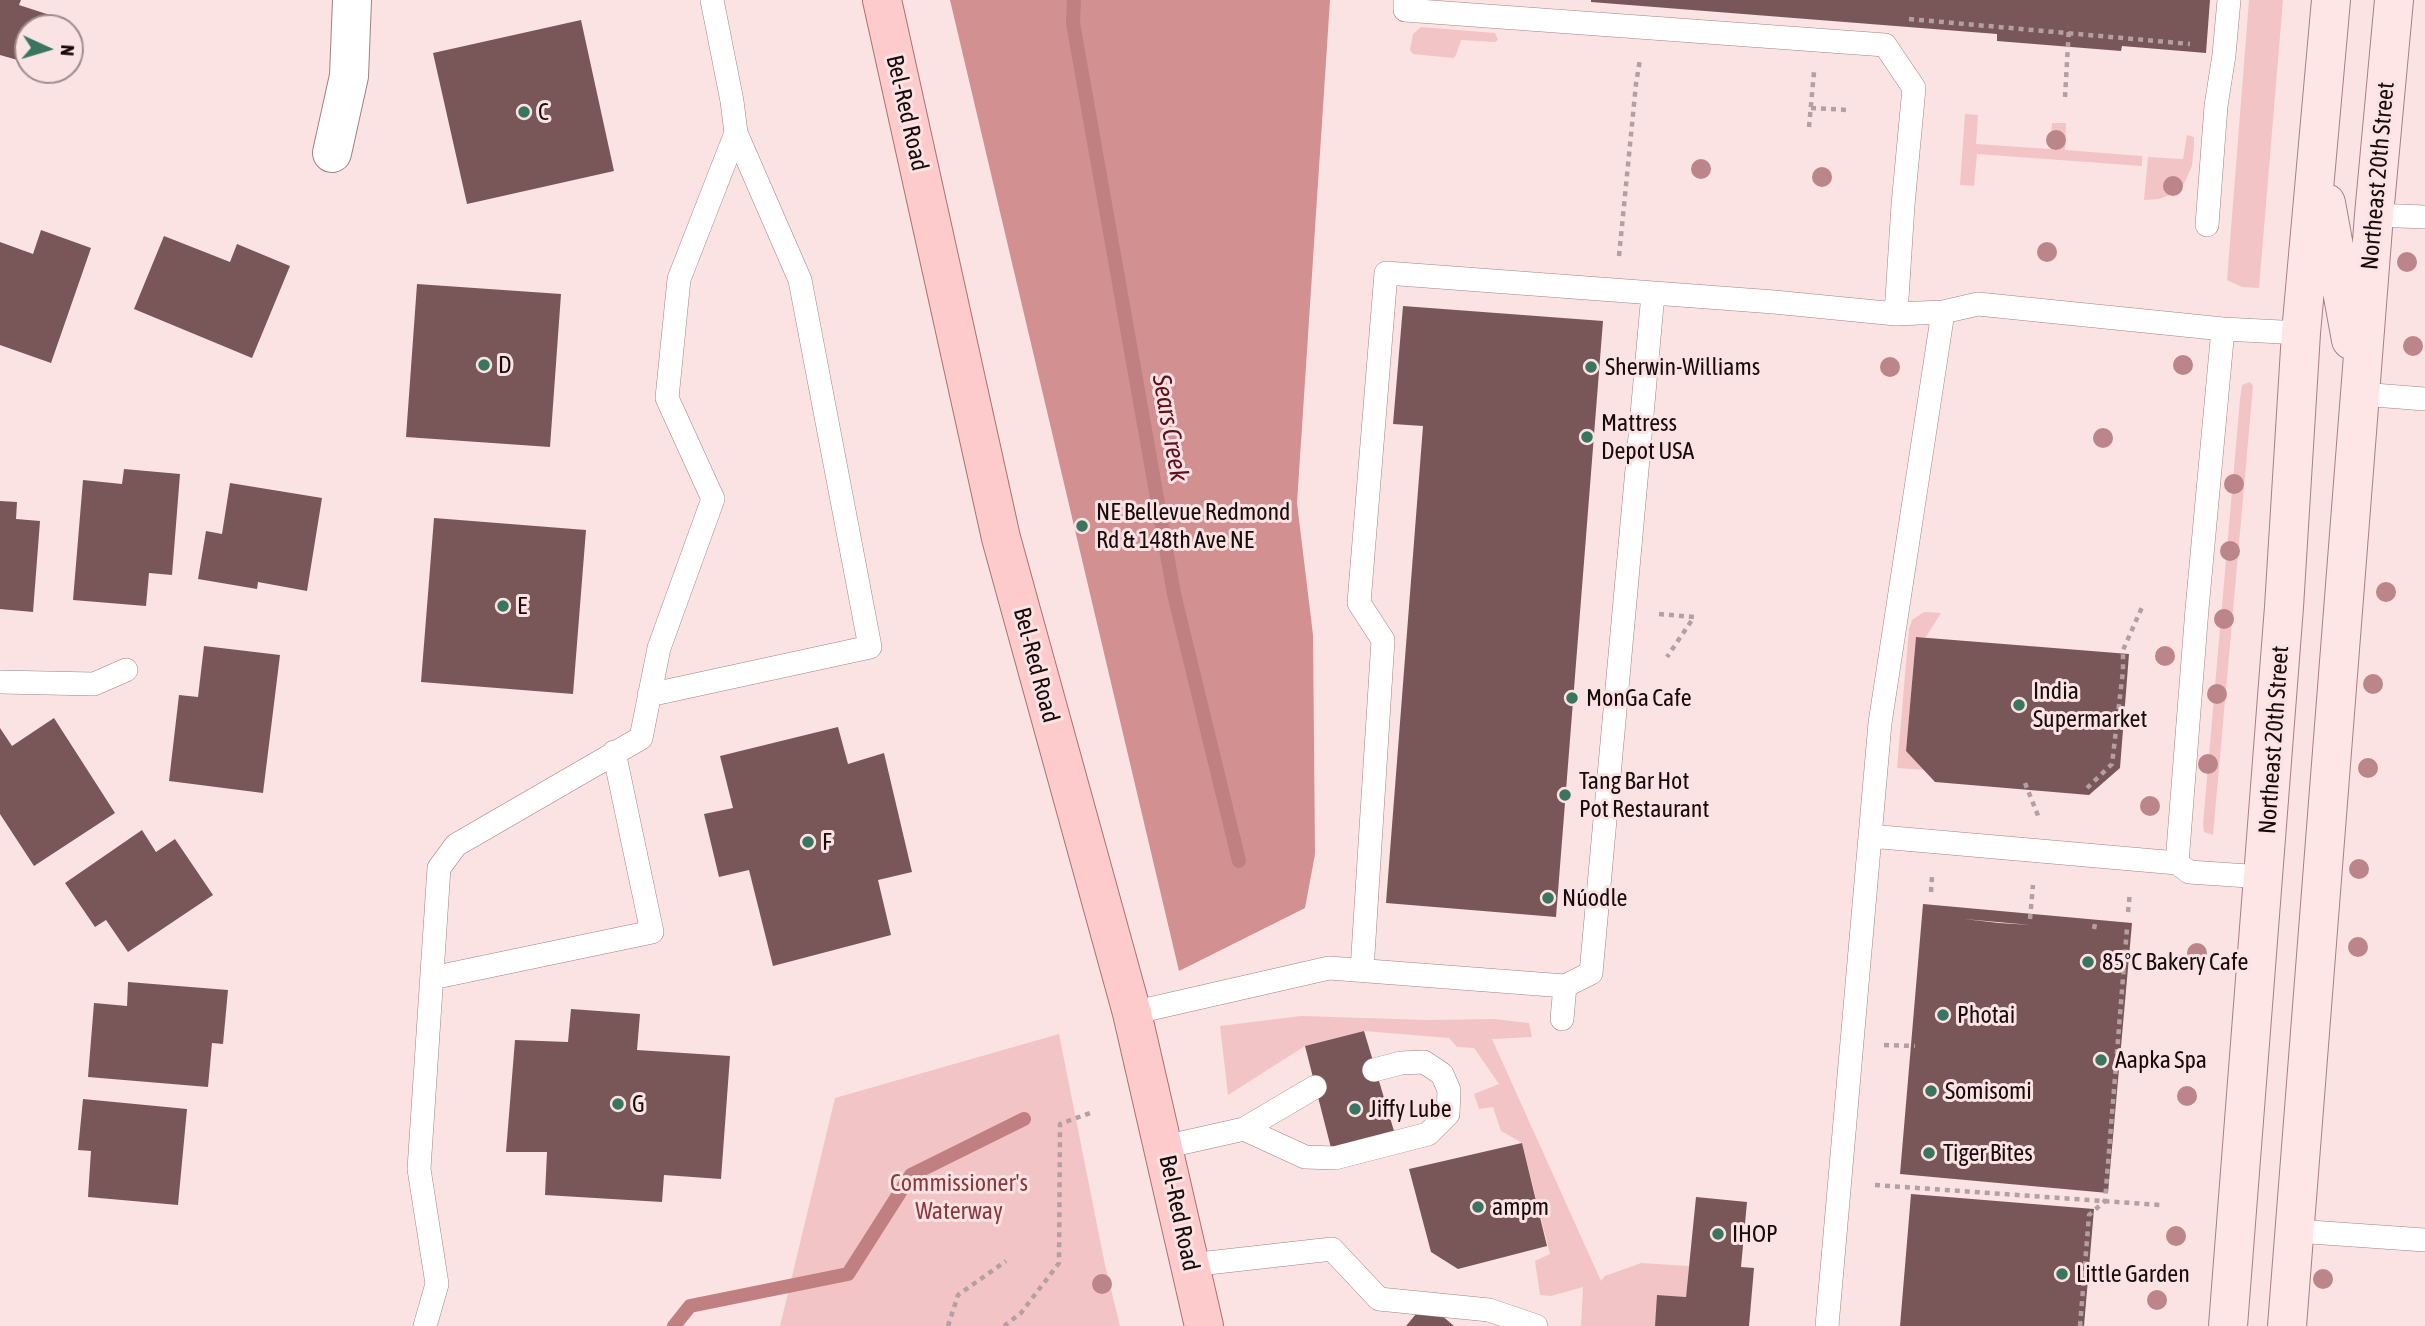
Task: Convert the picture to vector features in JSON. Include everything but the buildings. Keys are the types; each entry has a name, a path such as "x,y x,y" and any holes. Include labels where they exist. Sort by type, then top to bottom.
{"main road":[{"name":"Bel-Red Road","path":"882,0 1001,538 1132,1013 1204,1326"},
{"name":"Northeast 20th Street","path":"2228,1326 2284,607 2301,333 2331,0"},
{"name":"Northeast 20th Street","path":"2287,1326 2297,1231 2374,215 2394,0"},
{"name":"Northeast 20th Street","path":"2317,153 2361,394"}],"street":[{"path":"332,153 349,76 352,0"}],"lane":[{"path":"649,695 870,647 800,280 736,133 712,0"},
{"path":"2207,225 2216,106 2229,0"},
{"path":"1405,5 1885,45 1914,88 1896,314"},
{"path":"425,1326 437,1284 419,1169 439,868 456,845 641,738 659,648 713,499 667,398 679,279 736,133"},
{"path":"2374,215 2425,218"},
{"path":"1362,970 1382,640 1359,603 1385,273 1774,302 1896,314 1943,312 1978,304 2223,329 2301,333"},
{"path":"1132,1013 1329,968 1566,986 1591,973 1653,294"},
{"path":"1826,1326 1880,723 1943,312"},
{"path":"2177,863 2223,329"},
{"path":"2361,394 2425,399"},
{"path":"0,682 94,684 126,670"},
{"path":"432,978 652,932 614,752"},
{"path":"1870,836 2177,863 2189,872 2263,877"},
{"path":"1563,1019 1566,986"},
{"path":"1244,1129 1305,1157 1335,1158 1428,1133 1448,1114 1449,1090 1442,1074 1424,1062 1401,1063 1374,1070"},
{"path":"1164,1147 1244,1129 1315,1087"},
{"path":"2297,1231 2425,1240"},
{"path":"1189,1265 1332,1249 1379,1299 1489,1310 1536,1326"}],"path":[{"path":"1899,19 1926,18 2069,30 2162,38 2193,44"},
{"path":"1615,291 1636,84 1647,26"},
{"path":"2065,97 2069,30"},
{"path":"1811,108 1848,110"},
{"path":"2087,788 2112,764 2123,650 2143,605"},
{"path":"1667,657 1694,617"},
{"path":"2025,783 2042,826"},
{"path":"2030,919 2032,893"},
{"path":"2080,1326 2089,1215 2105,1201 2127,928"},
{"path":"1004,1326 1021,1313 1059,1263 1060,1124 1090,1113"},
{"path":"1902,1186 2160,1205"},
{"path":"948,1326 958,1295 1006,1261"}],"green space":[{"path":"2249,0 2283,0 2259,288 2242,287 2227,280"},
{"path":"1421,27 1495,33 1498,40 1461,40 1453,58 1413,54 1410,50 1413,34"},
{"path":"1965,114 1978,115 1976,144 2050,149 2052,123 2066,123 2065,150 2142,156 2142,166 1977,154 1974,186 1960,185"},
{"path":"2187,135 2194,137 2194,146 2192,166 2184,184 2172,194 2159,199 2144,200 2148,157 2183,159"},
{"path":"2250,382 2253,386 2213,835 2204,832 2203,824 2240,399 2242,385"},
{"path":"1924,612 1941,613 1926,637 1916,637 1906,751 1925,770 1897,768 1909,629 1912,620"},
{"path":"1301,1016 1494,1019 1529,1023 1532,1037 1492,1039 1601,1281 1605,1276 1641,1263 1689,1266 1686,1297 1658,1295 1655,1326 1581,1326 1583,1287 1551,1296 1540,1295 1535,1261 1550,1254 1522,1143 1501,1131 1493,1107 1479,1109 1474,1094 1499,1084 1474,1048 1457,1047 1449,1038 1364,1031 1305,1046 1228,1095 1220,1026"},
{"name":"Commissioner's Waterway","path":"1059,1034 1105,1265 1120,1326 780,1326 835,1098"}],"shaded area":[{"path":"950,0 1330,0 1297,503 1313,635 1315,854 1305,908 1179,971"}],"waterway":[{"name":"Sears Creek","path":"1074,0 1073,23 1174,594 1239,861"},
{"path":"674,1326 690,1306 848,1274 911,1175 1024,1119"}],"place":[{"name":"C","path":"524,112"},
{"name":"D","path":"484,365"},
{"name":"Sherwin-Williams","path":"1591,367"},
{"name":"Mattress Depot USA","path":"1587,437"},
{"name":"NE Bellevue Redmond Rd & 148th Ave NE","path":"1082,526"},
{"name":"E","path":"503,606"},
{"name":"MonGa Cafe","path":"1572,698"},
{"name":"India Supermarket","path":"2019,705"},
{"name":"Tang Bar Hot Pot Restaurant","path":"1565,795"},
{"name":"F","path":"808,842"},
{"name":"Núodle","path":"1548,898"},
{"name":"85°C Bakery Cafe","path":"2088,962"},
{"name":"Photai","path":"1943,1015"},
{"name":"Aapka Spa","path":"2101,1060"},
{"name":"Somisomi","path":"1931,1091"},
{"name":"G","path":"618,1104"},
{"name":"Jiffy Lube","path":"1355,1109"},
{"name":"Tiger Bites","path":"1929,1153"},
{"name":"ampm","path":"1478,1207"},
{"name":"IHOP","path":"1718,1234"},
{"name":"Little Garden","path":"2062,1274"}]}
